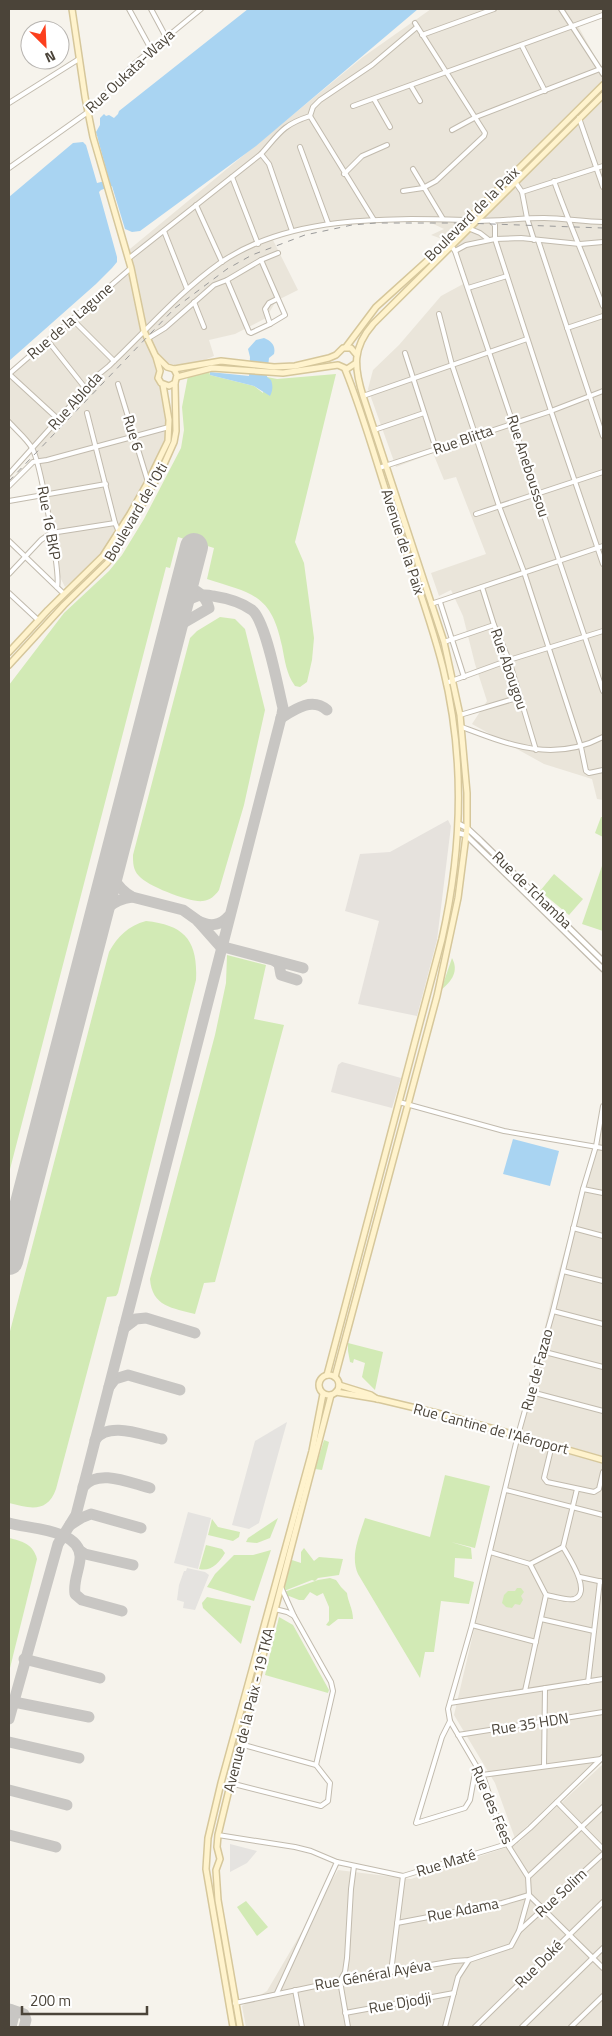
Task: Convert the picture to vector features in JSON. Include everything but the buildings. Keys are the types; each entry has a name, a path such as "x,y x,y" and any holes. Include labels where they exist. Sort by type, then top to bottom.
{"main road":[{"path":"72,9 88,112 94,137 131,268 144,332 156,357 160,371 158,378 163,385 169,386 176,380 198,370 218,368 284,370 338,365 345,369 350,368 356,363"},
{"name":"Boulevard de la Paix","path":"346,347 376,308 403,282 452,246 467,220 603,85"},
{"name":"Boulevard de la Paix","path":"356,354 368,329 603,95"},
{"path":"403,282 410,288"},
{"path":"338,365 336,355 339,350 346,347 353,350 356,354 363,396 444,642 454,681 462,727 467,793 467,828 453,926 408,1104 335,1377 339,1385 378,1399"},
{"path":"156,357 167,367 174,369 221,361 284,370 336,355"},
{"path":"160,371 167,367"},
{"path":"174,369 176,380"},
{"name":"Avenue de la Paix","path":"327,1375 446,924 459,824 457,762 446,683 434,638 345,369"},
{"name":"Boulevard de l'Oti","path":"9,665 64,605 107,563 118,548 164,466 174,442 176,431 176,380"},
{"name":"Boulevard de l'Oti","path":"10,649 103,556 148,482 166,447 169,427 163,385"},
{"path":"335,1377 327,1375 319,1382 319,1389 323,1394 331,1395 336,1392 339,1385"},
{"path":"336,1392 378,1399"},
{"name":"Avenue de la Paix - 19 TKA","path":"233,2027 206,1860 208,1838 221,1783 312,1451 323,1394"},
{"name":"Avenue de la Paix - 19 TKA","path":"240,2027 218,1900 216,1870 220,1859 217,1847 218,1835 230,1782 331,1395"},
{"name":"Rue Cantine de l'Aéroport","path":"378,1399 518,1435 603,1460"}],"street":[{"path":"129,9 151,49"},
{"path":"151,9 166,37"},
{"name":"Rue Oukata-Waya","path":"9,168 88,112 134,64 194,11 201,9"},
{"path":"422,35 494,9"},
{"path":"561,9 603,74"},
{"path":"353,106 603,15"},
{"path":"374,220 310,116 313,107 320,100 372,65 416,25 485,131 484,136 441,178 423,188 403,191"},
{"path":"522,46 545,91"},
{"path":"9,103 79,59"},
{"path":"452,130 476,117 600,69"},
{"path":"411,86 420,102"},
{"path":"374,99 390,127"},
{"path":"128,259 261,154 281,130 295,121 310,116"},
{"path":"579,118 603,186"},
{"path":"344,174 362,156 387,145"},
{"path":"300,148 328,223"},
{"path":"261,154 269,164 292,231"},
{"path":"522,192 603,166"},
{"path":"413,169 443,219"},
{"path":"511,176 522,192 527,218 567,328 603,436"},
{"path":"232,177 258,244"},
{"path":"554,181 567,219 580,244 603,306"},
{"path":"196,205 222,262"},
{"path":"472,224 527,218 603,222"},
{"name":"Rue Abloda","path":"9,474 98,374 114,361 187,289 222,262 258,244 292,231 328,223 374,220 467,220"},
{"path":"492,222 495,225 495,239 507,276 603,564"},
{"path":"472,224 488,240"},
{"path":"164,231 187,289"},
{"path":"452,246 495,239 580,244 603,242"},
{"name":"Rue Aneboussou","path":"452,246 514,422 603,691"},
{"path":"147,339 164,328 214,285 278,253"},
{"path":"226,280 249,332 251,333 270,324 285,315 261,260"},
{"name":"Rue de la Lagune","path":"9,374 131,268"},
{"path":"468,288 507,276"},
{"path":"270,324 266,309 269,302 277,299"},
{"path":"194,302 204,327"},
{"path":"439,314 452,365 499,506 524,572 581,747 587,773 603,770"},
{"path":"567,328 603,316"},
{"path":"73,320 114,361"},
{"path":"363,396 528,339"},
{"path":"48,341 86,389"},
{"path":"405,353 436,449"},
{"path":"9,374 58,419"},
{"name":"Rue 6","path":"118,384 148,482"},
{"name":"Rue Blitta","path":"379,468 551,411 603,391"},
{"path":"87,413 115,523 119,532"},
{"path":"374,430 424,413"},
{"name":"Rue 16 BKP","path":"9,422 32,448 37,460 51,533 58,579 57,587"},
{"path":"9,486 28,465 37,460 47,460 169,427"},
{"path":"476,514 603,472"},
{"path":"9,501 106,484"},
{"path":"9,574 41,540 51,533 115,523"},
{"path":"9,541 64,594"},
{"path":"432,604 603,546"},
{"name":"Rue Abougou","path":"482,587 494,625 509,660 536,750"},
{"path":"9,593 38,620"},
{"path":"440,602 464,677"},
{"path":"444,642 494,625"},
{"path":"446,683 509,660 603,631"},
{"path":"460,715 520,696"},
{"path":"462,727 508,744 536,750 581,747 603,737"},
{"name":"Rue de Tchamba","path":"459,824 467,828 563,919 603,961"},
{"name":"Rue de Tchamba","path":"458,833 466,836 603,969"},
{"path":"399,1102 504,1131 603,1148"},
{"name":"Rue de Fazao","path":"450,1721 448,1709 472,1625 518,1435 553,1311 583,1188 596,1146 603,1106"},
{"path":"583,1188 603,1193"},
{"path":"573,1228 603,1236"},
{"path":"563,1271 603,1281"},
{"path":"553,1311 603,1324"},
{"path":"541,1351 603,1367"},
{"path":"531,1392 603,1411"},
{"path":"552,1446 545,1480 577,1489 597,1492 603,1472"},
{"path":"546,1595 572,1600 580,1593 580,1577 562,1547 577,1489"},
{"path":"506,1490 603,1515"},
{"path":"490,1552 530,1564 562,1547"},
{"path":"525,1691 546,1595 530,1564"},
{"path":"580,1577 601,1582 588,1682"},
{"path":"281,1585 294,1616 331,1682 333,1691 316,1765"},
{"path":"275,1608 294,1616"},
{"path":"541,1620 594,1632"},
{"path":"472,1625 536,1642"},
{"path":"450,1703 603,1680"},
{"path":"544,1766 545,1688"},
{"name":"Rue 35 HDN","path":"458,1735 603,1712"},
{"path":"450,1721 442,1737 416,1823 465,1808 470,1800 476,1766"},
{"name":"Rue des Fées","path":"450,1721 482,1775 493,1802 503,1836 528,1877 529,1895 519,1932 511,1946"},
{"path":"230,1782 321,1806 328,1801 331,1786 316,1765 240,1744"},
{"path":"482,1775 602,1758"},
{"path":"508,1845 557,1802 602,1758"},
{"path":"557,1802 603,1849"},
{"path":"528,1877 603,1807"},
{"name":"Rue Maté","path":"218,1835 295,1847 311,1851 337,1862 403,1876 508,1845"},
{"name":"Rue Solim","path":"519,1932 603,1854"},
{"path":"278,1993 337,1862"},
{"path":"348,2027 340,1981 345,1972 347,1958 354,1866"},
{"path":"392,1972 403,1876"},
{"path":"529,1895 603,1968"},
{"name":"Rue Adama","path":"397,1923 502,1903 529,1895"},
{"name":"Rue Doké","path":"475,2027 603,1902"},
{"name":"Rue Général Ayéva","path":"235,2003 278,1993 454,1960 469,1960 511,1946"},
{"path":"522,2027 603,1948"},
{"path":"445,2027 460,1972 469,1960"},
{"path":"295,1990 302,2027"},
{"name":"Rue Djodji","path":"345,2013 454,1993"},
{"path":"571,2027 603,1996"}],"shaded area":[{"path":"431,9 603,9 603,16 578,26 603,71 603,800 597,799 592,779 544,764 472,724 487,701 463,616 451,590 439,596 431,573 486,554 456,477 444,480 433,453 396,467 368,389 373,370 399,345 441,296 465,283 454,254 456,244 431,235 444,229 425,220 334,222 272,238 298,290 276,301 266,318 235,334 209,340 214,356 190,366 154,363 162,394 168,433 163,449 104,553 65,587 60,577 38,458 32,448 9,422 9,376 117,280 132,273 125,253 363,57"},
{"path":"448,820 451,826 437,940 417,1016 358,1004 379,921 345,911 360,854 390,852"},
{"path":"342,1062 401,1078 392,1108 331,1092 338,1065"},
{"path":"603,1117 603,1753 523,1830 518,1843 603,1764 603,2027 246,2027 242,2006 267,1991 338,1870 411,1879 517,1844 495,1783 454,1715 555,1284"},
{"path":"287,1422 259,1523 249,1529 232,1525 255,1441"},
{"path":"188,1512 211,1518 198,1569 174,1563"},
{"path":"187,1568 205,1572 209,1575 195,1610 183,1608 184,1602 177,1600 179,1585"},
{"path":"230,1844 257,1851 247,1863 230,1872"}],"green space":[{"path":"209,371 210,375 254,386 263,393 267,377 277,379 336,374 295,542 304,563 314,638 307,682 300,687 295,686 292,681 286,667 277,629 272,615 265,605 248,593 207,579 214,548 178,537 170,568 166,567 9,1173 9,685 64,613 109,571 122,555 144,519 181,448 184,430 182,407 188,376"},
{"path":"220,617 235,619 245,629 265,710 244,805 219,890 210,899 197,901 170,893 144,880 134,869 133,855 190,638 197,631"},
{"path":"601,817 603,817 603,837 595,833"},
{"path":"603,863 603,931 582,924"},
{"path":"554,874 583,899 569,915 540,891"},
{"path":"146,921 171,926 186,937 195,955 196,980 118,1293 116,1296 107,1297 56,1489 48,1502 42,1506 30,1507 9,1503 9,1335 109,952 124,932"},
{"path":"227,955 266,965 254,1019 284,1025 215,1282 204,1283 195,1314 172,1308 159,1301 152,1288 150,1279 215,1035 226,983"},
{"path":"452,958 455,967 453,975 441,990"},
{"path":"348,1343 383,1352 375,1390 362,1377 365,1363 354,1359 353,1363 350,1362"},
{"path":"324,1440 329,1442 322,1470 315,1469"},
{"path":"445,1475 490,1486 475,1548 451,1542 471,1548 472,1559 455,1558 454,1577 474,1582 469,1604 441,1601 434,1652 425,1652 420,1678 358,1574 355,1553 365,1518 430,1537"},
{"path":"278,1518 270,1538 257,1543 246,1542 248,1538"},
{"path":"212,1519 218,1527 240,1532 239,1537 233,1541 208,1535"},
{"path":"9,1538 23,1542 30,1547 37,1559 9,1672"},
{"path":"206,1545 222,1549 225,1553 214,1566 203,1570 199,1569"},
{"path":"304,1548 314,1561 319,1557 343,1559 339,1575 318,1578 315,1581 312,1580 284,1591 281,1586 289,1559 301,1563 301,1552"},
{"path":"271,1550 254,1601 207,1587 215,1574 234,1555 253,1555"},
{"path":"330,1578 336,1580 347,1593 353,1619 338,1619 329,1626 326,1625 329,1621 329,1607 323,1593 317,1596 310,1592 304,1600 299,1600 289,1596 287,1598 284,1592 318,1580"},
{"path":"517,1588 521,1588 524,1592 521,1596 523,1600 520,1605 515,1604 512,1608 506,1607 502,1603 504,1595 508,1591 515,1591"},
{"path":"207,1597 251,1606 241,1644 203,1608 202,1603"},
{"path":"279,1617 293,1625 329,1690 328,1693 265,1675"},
{"path":"246,1901 268,1927 257,1936 237,1907"}],"water":[{"path":"248,9 418,9 256,146 140,231 132,232 125,229 112,186 101,190 99,192 117,262 96,284 9,361 9,197 73,143 83,142 86,145 97,183 109,180 96,132 100,125 100,118 104,114 114,118 119,111"},
{"path":"264,338 274,346 274,354 269,358 267,377 271,380 272,384 270,396 254,386 210,375 210,372 249,376 250,357 248,349 256,340"},
{"path":"513,1139 559,1151 550,1186 503,1174"}],"taxiway":[{"path":"170,638 178,626 209,608 203,596 196,591 183,591"},
{"path":"9,1719 58,1544 76,1515 283,708 267,641 262,627 252,610 228,599 201,595 187,602 176,616"},
{"path":"281,718 298,708 310,704 321,706 327,710"},
{"path":"95,931 100,918 108,908 118,901 132,897 117,884 113,874 114,854"},
{"path":"132,897 183,910 197,920 220,946 303,968"},
{"path":"198,921 207,924 218,924 229,916"},
{"path":"275,961 279,964 281,975 297,980"},
{"path":"124,1328 136,1319 146,1318 195,1333"},
{"path":"109,1387 115,1379 128,1375 180,1390"},
{"path":"95,1440 101,1434 117,1430 162,1439"},
{"path":"83,1487 89,1481 97,1478 115,1478 150,1488"},
{"path":"70,1525 91,1514 141,1528"},
{"path":"9,1523 53,1532 73,1542 79,1549 80,1559 75,1594 82,1600 122,1611"},
{"path":"79,1550 85,1554 133,1565"},
{"path":"24,1659 100,1678"},
{"path":"14,1702 89,1717"},
{"path":"9,1742 79,1758"},
{"path":"9,1790 67,1805"},
{"path":"9,1835 56,1847"},
{"path":"9,2009 24,2014 26,2020 24,2027"},
{"path":"11,2027 14,2015 12,2010"}],"runway":[{"path":"9,1261 194,547"}],"railway":[{"path":"9,481 175,308 227,269 252,255 305,235 352,225 376,223 464,223 603,228"}]}
